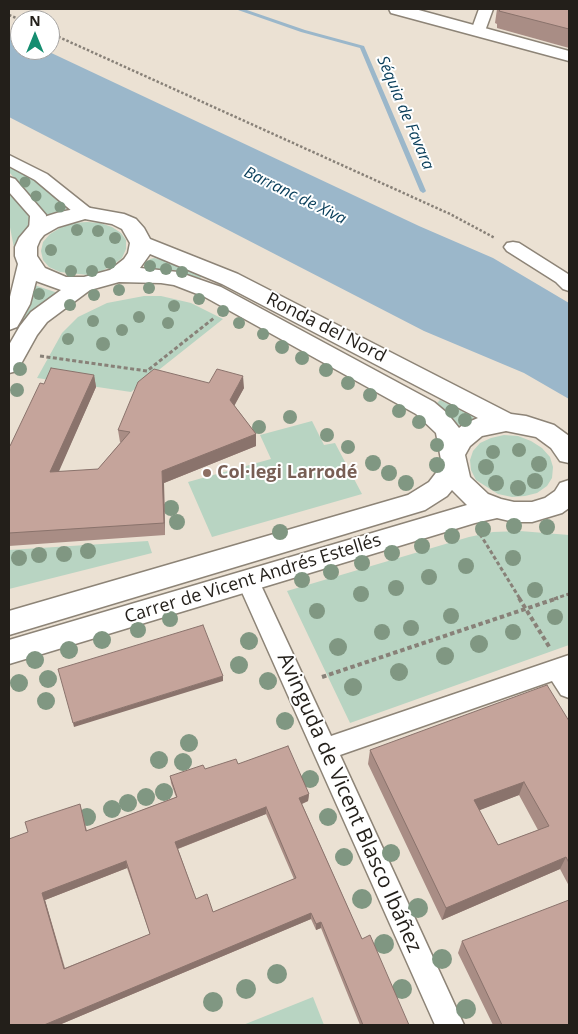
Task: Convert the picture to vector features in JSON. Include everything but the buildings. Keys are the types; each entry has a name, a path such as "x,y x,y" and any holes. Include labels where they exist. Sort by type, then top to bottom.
{"street":[{"path":"397,9 569,56"},
{"path":"478,31 486,9"},
{"path":"9,160 41,177 85,213"},
{"path":"9,182 38,215 38,230"},
{"path":"9,322 19,304 28,264 26,247 30,238 38,230 51,222 67,216 85,213 117,218 137,233 140,243 139,254 132,264 118,275 97,282 66,284 50,280 37,273 28,264"},
{"name":"Ronda del Nord","path":"140,243 230,279 506,422"},
{"path":"513,247 566,281"},
{"name":"Ronda del Nord","path":"118,275 161,276 178,279 213,292 425,408 448,431 458,480 467,492 480,501 497,508"},
{"path":"11,356 39,317 84,284"},
{"path":"506,422 526,425 545,431 560,442 569,454"},
{"name":"Carrer de Vicent Andrés Estellés","path":"9,623 416,503 438,489 453,462 461,440 473,430 489,424 506,422"},
{"path":"497,508 514,512 532,512 564,502"},
{"name":"Carrer de Vicent Andrés Estellés","path":"9,652 497,508"},
{"name":"Avinguda de Vicent Blasco Ibáñez","path":"248,581 450,1025"},
{"path":"324,749 562,668"}],"path":[{"path":"60,38 450,214 513,247"},
{"path":"39,356 147,371 219,314"},
{"path":"478,532 562,668"},
{"path":"322,677 569,594"}],"green space":[{"path":"9,165 34,179 69,208 47,215 9,172"},
{"path":"9,190 30,219 30,224 16,242 14,248 9,222"},
{"path":"73,223 100,223 112,227 121,233 126,240 126,249 122,258 102,271 88,275 60,272 49,267 43,260 41,251 43,242 50,234 60,228"},
{"path":"154,258 203,275 200,278 145,269 145,265 150,259"},
{"path":"34,285 58,293 21,322 20,320"},
{"path":"144,296 161,296 191,303 223,319 131,392 37,378 62,333 78,317 107,303"},
{"path":"440,400 473,416 474,420 458,426 437,403"},
{"path":"312,421 324,445 335,443 362,494 212,537 188,482 271,459 260,435"},
{"path":"504,435 518,436 531,441 542,448 550,457 553,467 552,478 547,486 537,493 512,497 498,494 476,480 471,470 470,460 473,451 480,443"},
{"path":"520,531 569,535 569,645 350,723 287,591 469,537 493,532"},
{"path":"148,541 152,553 9,589 9,550"},
{"path":"313,997 324,1025 243,1025"}],"water":[{"name":"Barranc de Xiva","path":"9,33 10,60 60,60 60,57 419,226 493,258 569,303 569,399 524,373 424,331 9,117"}],"waterway":[{"name":"Séquia de Favara","path":"240,9 303,31 362,47 423,191"}],"place":[{"name":"Col·legi Larrodé","path":"207,473"}]}
